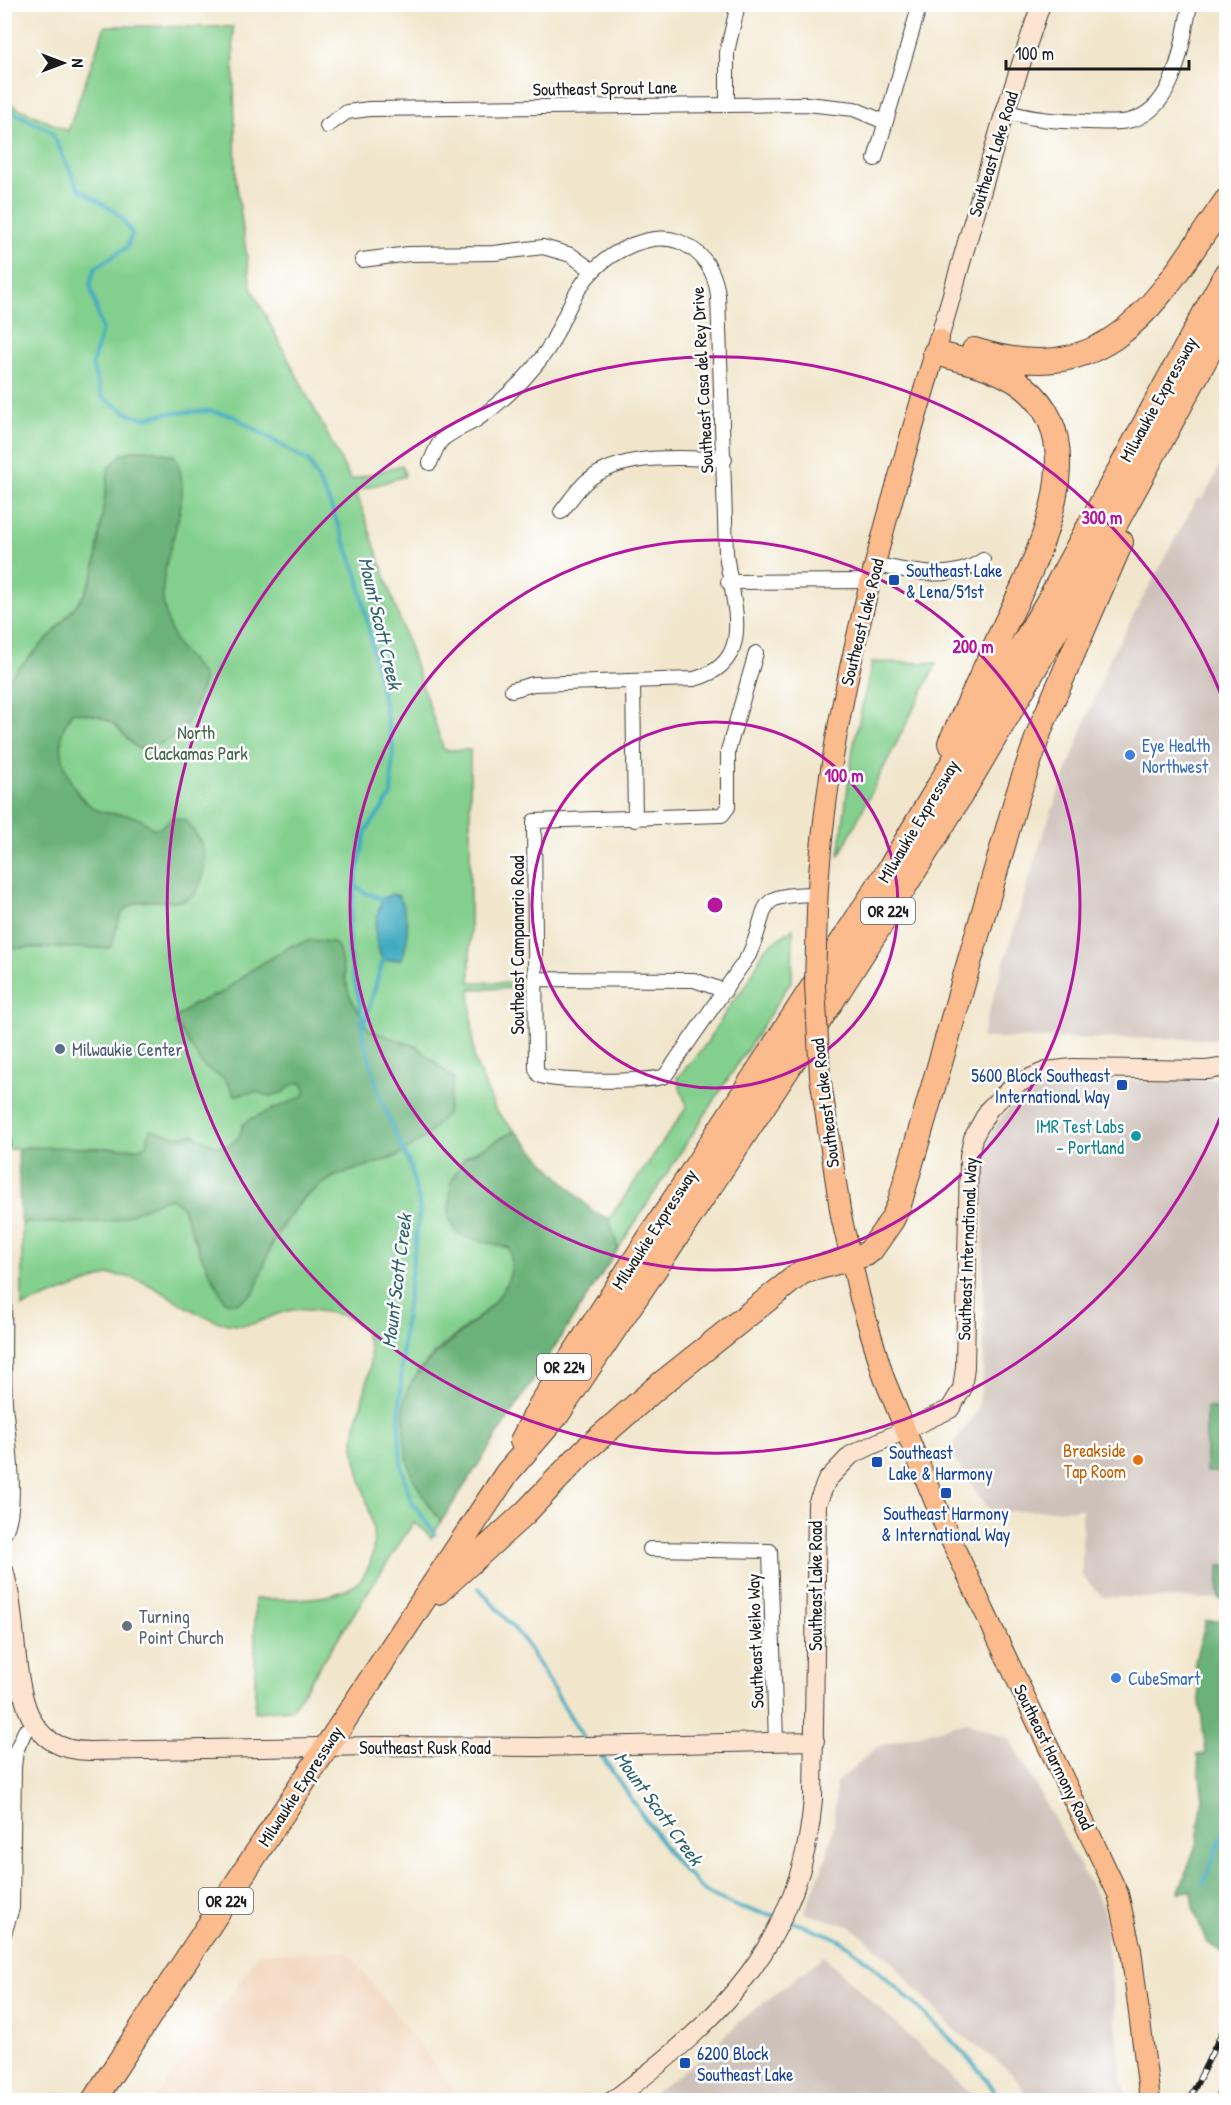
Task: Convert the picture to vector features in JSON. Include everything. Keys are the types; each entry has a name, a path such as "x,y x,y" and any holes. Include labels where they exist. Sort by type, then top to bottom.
{"highway":[{"path":"937,346 1034,361 1069,359 1092,352 1132,326 1154,303 1227,201"},
{"name":"Milwaukie Expressway","path":"507,1473 540,1406 892,865 1043,610 1227,274"},
{"name":"Milwaukie Expressway","path":"94,2100 507,1473 557,1415 849,974 945,821 1024,686 1227,321"},
{"path":"892,865 1034,563 1048,526 1056,483 1055,438 1039,403 1025,388 994,370 937,346"},
{"path":"412,1616 525,1514 584,1451 656,1388 802,1272 871,1250 892,1221 899,1205 992,880 1041,726 1181,405"}],"main road":[{"name":"Southeast Lake Road","path":"904,1431 874,1351 835,1184 820,1076 815,985 817,902 836,739 849,672 937,346"},
{"name":"Southeast Harmony Road","path":"904,1431 948,1534 1118,1894 1131,1950 1150,2100"}],"street":[{"path":"727,104 727,52 738,4"},
{"path":"875,159 920,4"},
{"name":"Southeast Lake Road","path":"937,346 1005,111 1041,4"},
{"path":"1005,111 1039,120 1122,122 1138,118 1155,106 1173,77 1189,10"},
{"name":"Southeast Sprout Lane","path":"327,126 346,112 369,109 727,104 835,106 854,109 885,122"},
{"name":"Southeast Casa del Rey Drive","path":"430,463 441,441 499,403 536,365 551,345 580,289 593,271 624,249 640,242 658,239 677,240 691,247 704,259 713,274 718,295 729,582 738,629 732,649 720,665 705,676 694,679 633,683 532,684 512,690"},
{"path":"362,260 409,254 494,253 543,247 571,255 593,271"},
{"path":"561,512 588,480 623,465 642,459 725,459"},
{"path":"729,582 874,573 945,573 969,569 983,560"},
{"path":"633,683 635,820 657,816 722,815 726,812 729,751 756,653"},
{"name":"Southeast Campanario Road","path":"635,820 534,821 536,1069 539,1075 550,1080 659,1079 671,1068 725,991"},
{"path":"536,979 694,980 725,991 749,955 758,935 766,903 777,896 817,902"},
{"name":"Southeast International Way","path":"904,1431 946,1412 957,1400 962,1389 969,1156 973,1138 989,1109 1008,1090 1023,1080 1055,1069 1208,1070 1227,1067"},
{"path":"4,1119 4,1142"},
{"path":"4,1283 5,1402 10,1447 11,1515 4,1534"},
{"name":"Southeast Lake Road","path":"613,2100 708,2024 733,1996 763,1953 791,1899 804,1859 812,1816 817,1504 826,1480 841,1462 860,1449 904,1431"},
{"name":"Southeast Weiko Way","path":"650,1549 770,1551 776,1743"},
{"path":"4,1570 9,1599 10,1698 16,1719 25,1731 16,1751 14,1767 12,1908 4,1934"},
{"name":"Southeast Rusk Road","path":"25,1731 44,1745 70,1750 577,1747 815,1741"},
{"path":"1224,2100 1227,2096"}],"shaded area":[{"path":"1226,455 1226,1039 981,1038 1043,834 1108,662 1198,497 1202,500"},
{"path":"1226,1079 1226,1565 1219,1566 1219,1599 1102,1597 1082,1576 1082,1509 990,1512 953,1457 954,1443 978,1410 983,1378 984,1162 988,1141 997,1124 1011,1107 1029,1092 1046,1085 1063,1081"},
{"path":"966,1722 1010,1739 1104,1909 1122,2078 1128,2100 1027,2100 1018,2080 1006,2068 952,2028 887,1957 852,1927 804,1913 826,1859 834,1824 836,1783 878,1746"},
{"path":"348,1952 462,2100 154,2100 260,1953"},
{"path":"824,1956 977,2100 645,2100 706,2054 740,2021"}],"green space":[{"name":"North Clackamas Park","path":"105,26 233,27 236,180 251,287 351,480 402,465 405,476 356,491 444,750 470,750 470,982 527,983 527,988 470,989 474,1059 496,1111 515,1131 464,1158 486,1241 509,1248 512,1265 501,1294 490,1307 437,1351 418,1371 422,1493 441,1522 431,1538 422,1528 413,1523 292,1709 255,1712 255,1599 310,1598 339,1593 360,1580 369,1565 373,1549 373,1532 354,1445 358,1415 370,1369 367,1339 360,1326 355,1321 337,1314 304,1310 287,1311 256,1323 243,1325 219,1322 202,1316 141,1281 125,1276 108,1275 22,1307 22,1223 111,1221 171,1198 182,1205 201,1255 254,1293 274,1242 303,1199 339,1174 398,1156 395,1149 5,1149 5,102 68,131"},
{"path":"135,450 151,450 175,456 181,474 180,509 167,563 163,599 174,637 179,647 201,674 202,686 188,721 177,735 170,739 139,749 108,720 72,712 62,733 62,753 72,784 85,801 99,811 136,817 152,828 160,828 172,818 186,820 204,851 203,874 198,889 190,898 180,901 146,901 134,904 124,911 109,948 6,948 5,682 54,632 84,595 94,573 109,467 122,454"},
{"path":"872,662 937,663 839,856 853,748"},
{"path":"793,929 792,980 618,1249 609,1219 687,1107 677,1078 706,1044 732,1002 747,984 765,948"},
{"path":"312,940 333,942 338,947 349,994 369,1030 417,1047 454,1079 447,1114 425,1137 398,1156 333,1177 303,1198 275,1234 254,1293 238,1303 225,1302 201,1255 182,1206 171,1198 111,1221 22,1223 18,1150 27,1147 140,1148 147,1144 150,1129 177,1137 193,1134 216,1146 230,1145 239,1137 243,1125 250,1119 302,1097 306,1092 302,1083 293,1084 284,1092 270,1096 256,1092 235,1095 225,1079 204,1067 176,1024 177,1017 194,1004 223,992 248,972 291,946"},
{"path":"515,1131 592,1211 609,1219 618,1249 441,1522 418,1487 407,1458 404,1434 406,1394 416,1375 472,1324 504,1288 511,1269 509,1248 459,1235 449,1218 451,1182 464,1158"},
{"path":"1206,1408 1226,1408 1226,1472 1206,1472"},
{"path":"1219,1565 1226,1565 1226,1599 1219,1599"},
{"path":"1206,1621 1226,1621 1226,1954 1207,1943 1193,1907 1191,1891 1179,1892 1197,1842 1203,1798 1197,1755 1206,1754 1195,1660"}],"water":[{"path":"391,894 399,896 405,912 406,943 402,959 383,961 377,945 376,923 382,899"}],"waterway":[{"name":"Mount Scott Creek","path":"4,108 51,131 78,188 120,215 132,234 127,247 95,268 90,284 102,330 92,366 102,397 131,415 144,418 168,413 210,411 233,416 309,462 328,499 358,576 393,748 391,796 366,831 355,884 363,892 382,899 383,902"},
{"name":"Mount Scott Creek","path":"355,884 349,925 349,949 362,1023"},
{"name":"Mount Scott Creek","path":"384,957 362,1032 381,1100 411,1168 420,1208 403,1337 399,1429 401,1464 410,1499 435,1534"},
{"name":"Mount Scott Creek","path":"479,1588 523,1639 584,1739"},
{"name":"Mount Scott Creek","path":"599,1752 673,1859 705,1892 740,1908 777,1916"},
{"path":"1203,1884 1226,1825"},
{"name":"Mount Scott Creek","path":"787,1920 838,1939 874,1967 953,2042 975,2066 998,2100"}],"railway":[{"path":"1189,2100 1226,2024"}],"place":[{"name":"Southeast Lake & Lena/51st","path":"894,580"},
{"name":"Eye Health Northwest","path":"1130,755"},
{"name":"Milwaukie Center","path":"60,1049"},
{"name":"5600 Block Southeast International Way","path":"1122,1085"},
{"name":"IMR Test Labs - Portland","path":"1136,1136"},
{"name":"Breakside Tap Room","path":"1138,1460"},
{"name":"Southeast Lake & Harmony","path":"877,1462"},
{"name":"Southeast Harmony & International Way","path":"946,1493"},
{"name":"Turning Point Church","path":"127,1626"},
{"name":"CubeSmart","path":"1116,1678"},
{"name":"6200 Block Southeast Lake","path":"685,2063"}]}
